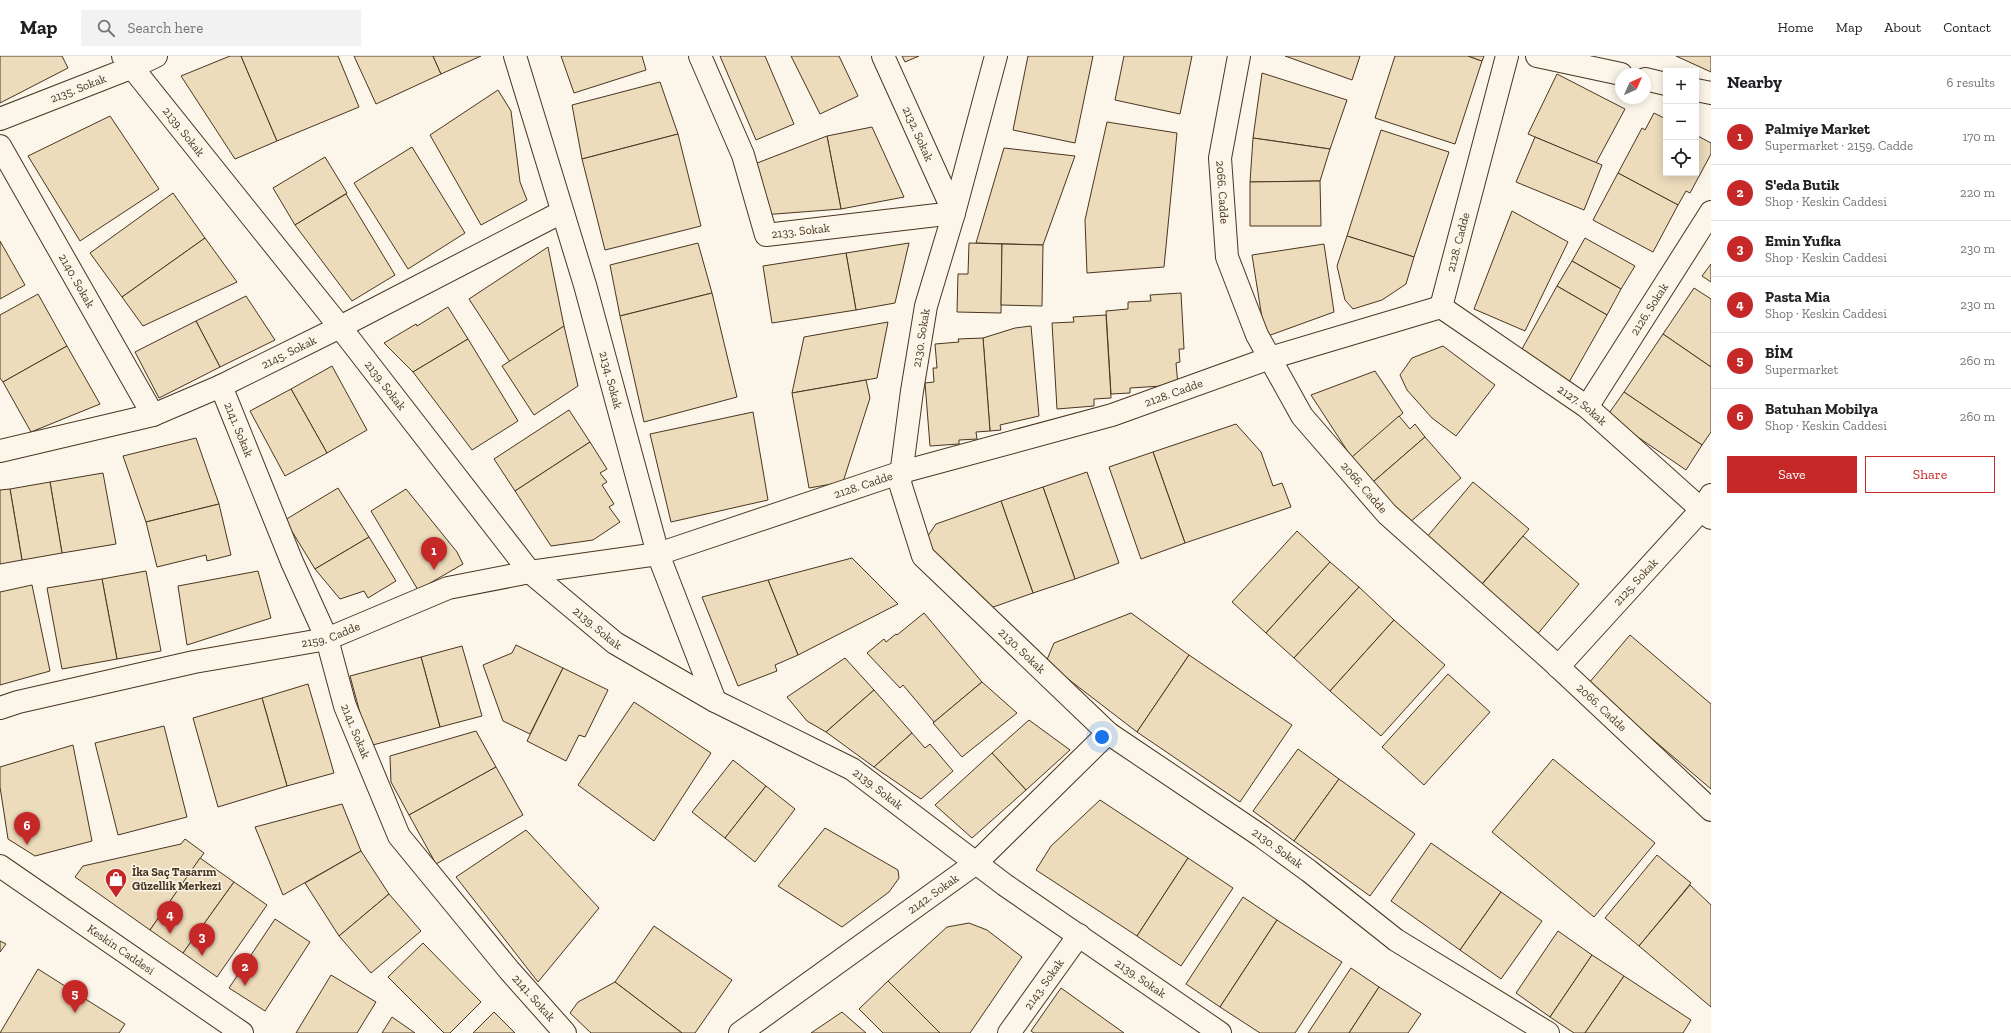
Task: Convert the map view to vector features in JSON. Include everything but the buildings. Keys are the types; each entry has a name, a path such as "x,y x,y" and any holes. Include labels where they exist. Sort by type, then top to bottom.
{"street":[{"name":"2135. Sokak","path":"0,119 128,62 156,56"},
{"name":"2134. Sokak","path":"515,56 584,284 658,554 715,701"},
{"name":"2133. Sokak","path":"700,56 743,155 766,235 954,213"},
{"name":"2132. Sokak","path":"883,56 954,213"},
{"name":"2130. Sokak","path":"996,56 954,213 926,306 912,391 900,482 924,556 1108,733 1261,836 1309,871 1396,940 1548,1033"},
{"name":"2066. Cadde","path":"1238,56 1220,158 1227,257 1257,335 1302,416 1388,514 1558,667 1711,810"},
{"name":"2128. Cadde","path":"658,554 902,472 1112,415 1270,358 1441,307 1507,56"},
{"path":"1537,56 1615,73"},
{"name":"2139. Sokak","path":"128,62 340,328 530,572 615,643 715,701 852,768 976,863 1220,1033"},
{"path":"1651,80 1663,83"},
{"path":"1699,91 1711,94"},
{"name":"2140. Sokak","path":"0,146 153,415"},
{"name":"2145. Sokak","path":"0,451 153,415 221,386 340,328 562,212"},
{"name":"2126. Sokak","path":"1587,407 1711,212"},
{"name":"2127. Sokak","path":"1441,307 1587,407 1708,507"},
{"name":"2141. Sokak","path":"221,386 292,562 327,639 345,706 399,836 509,970 565,1033"},
{"name":"2125. Sokak","path":"1558,667 1708,507"},
{"name":"2159. Cadde","path":"0,708 18,702 194,662 327,639 448,588 530,572 658,554"},
{"name":"2142. Sokak","path":"740,1033 976,863 1108,733"},
{"name":"Keskin Caddesi","path":"0,866 242,1033"},
{"name":"2143. Sokak","path":"1009,1033 1079,935"}],"place":[{"name":"Palmiye Market","path":"434,570"},
{"name":"Batuhan Mobilya","path":"27,845"},
{"name":"İka Saç Tasarım Güzellik Merkezi","path":"116,898"},
{"name":"Pasta Mia","path":"170,934"},
{"name":"Emin Yufka","path":"202,956"},
{"name":"S'eda Butik","path":"245,986"},
{"name":"BİM","path":"75,1013"}]}
